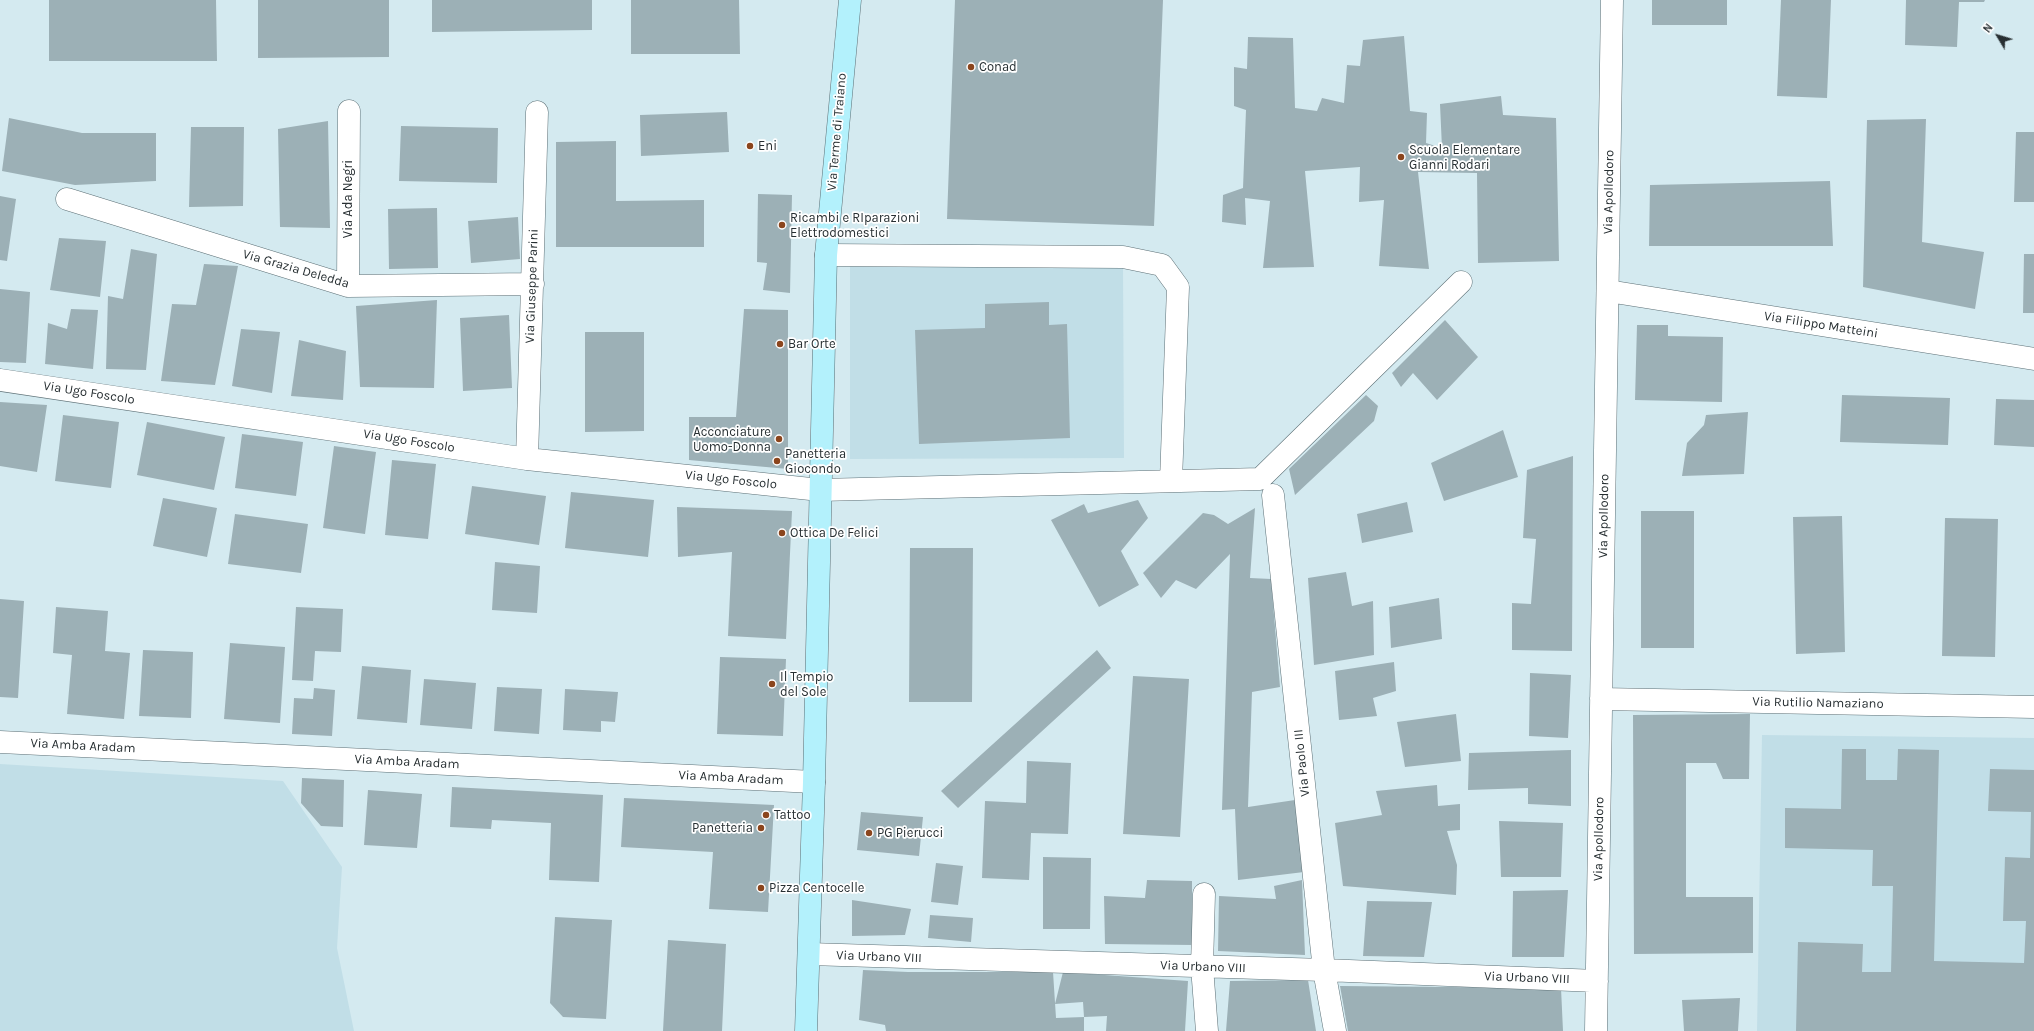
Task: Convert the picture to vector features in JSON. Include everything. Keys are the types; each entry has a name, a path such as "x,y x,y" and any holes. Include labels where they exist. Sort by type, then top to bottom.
{"main road":[{"name":"Via Terme di Traiano","path":"806,1031 814,782 826,255 850,0"}],"street":[{"name":"Via Apollodoro","path":"1596,1031 1612,0"},
{"name":"Via Ada Negri","path":"348,286 349,111"},
{"name":"Via Giuseppe Parini","path":"527,459 537,112"},
{"name":"Via Grazia Deledda","path":"67,199 348,286 533,284"},
{"path":"826,255 1122,257 1162,265 1178,287 1171,481"},
{"name":"Via Ugo Foscolo","path":"0,380 527,459 820,490 1260,479 1462,282"},
{"name":"Via Filippo Matteini","path":"1608,291 2034,359"},
{"name":"Via Paolo III","path":"1273,495 1324,970 1335,1031"},
{"name":"Via Rutilio Namaziano","path":"1601,699 2034,707"},
{"name":"Via Amba Aradam","path":"0,742 814,782"},
{"path":"1204,894 1202,967 1207,1031"},
{"name":"Via Urbano VIII","path":"809,954 1324,970 1596,981"}],"shaded area":[{"path":"1123,265 1124,458 850,459 850,266"},
{"path":"1762,735 2034,738 2034,1031 1757,1031"},
{"path":"0,764 283,781 342,867 337,948 354,1031 0,1031"}],"building":[{"path":"49,0 216,0 217,61 49,61"},
{"path":"258,0 389,0 389,57 258,58"},
{"path":"432,0 592,0 592,30 432,32"},
{"path":"631,0 739,0 740,54 631,54"},
{"path":"955,0 1163,0 1154,226 947,219"},
{"path":"1652,0 1727,0 1727,25 1652,25"},
{"path":"1781,0 1831,0 1827,98 1777,96"},
{"path":"1906,0 1985,0 1984,2 1959,2 1957,47 1905,45"},
{"name":"Scuola Elementare Gianni Rodari","path":"1404,36 1410,111 1427,113 1426,143 1442,148 1440,104 1501,96 1503,115 1556,118 1559,261 1478,263 1477,173 1418,172 1429,269 1379,266 1384,200 1359,202 1360,167 1305,171 1314,267 1263,268 1270,201 1245,198 1246,225 1222,222 1223,195 1243,188 1246,110 1234,106 1234,67 1247,69 1248,37 1293,38 1295,108 1317,111 1322,98 1344,103 1347,65 1360,66 1363,40"},
{"path":"727,112 729,152 641,156 640,115"},
{"path":"9,118 82,133 156,133 156,181 75,185 2,171"},
{"path":"1926,119 1922,242 1984,252 1975,309 1863,287 1867,120"},
{"path":"328,121 330,228 280,227 278,129"},
{"path":"401,126 498,128 497,183 399,181"},
{"path":"191,127 244,127 243,206 189,207"},
{"path":"2016,132 2034,132 2034,202 2014,202"},
{"path":"616,141 616,201 704,200 704,247 556,247 556,142"},
{"path":"1830,181 1833,246 1649,246 1650,185"},
{"path":"758,194 792,195 790,293 763,290 767,263 757,262"},
{"path":"0,196 16,199 7,261 0,260"},
{"path":"437,208 438,268 389,269 388,209"},
{"path":"518,217 520,259 471,263 468,221"},
{"path":"59,238 106,241 100,297 50,290"},
{"path":"131,249 157,254 146,370 106,369 108,296 123,299"},
{"path":"2024,254 2034,254 2034,313 2023,313"},
{"path":"204,264 238,266 215,385 161,381 172,304 196,305"},
{"path":"0,289 30,292 26,363 0,362"},
{"path":"437,300 434,388 360,387 356,306"},
{"path":"1049,302 1049,325 1067,324 1070,438 919,444 915,330 985,328 985,304"},
{"path":"71,309 98,310 93,369 45,364 48,323 67,329"},
{"path":"744,309 788,310 788,469 689,460 689,417 736,417"},
{"path":"509,315 512,388 463,391 460,318"},
{"path":"1445,320 1478,357 1437,400 1413,373 1401,387 1392,373"},
{"path":"1637,325 1668,325 1668,336 1723,337 1722,402 1635,400"},
{"path":"241,329 280,332 272,393 232,386"},
{"path":"585,332 644,332 644,431 585,432"},
{"path":"299,340 346,351 343,400 291,396"},
{"path":"1366,395 1378,406 1374,421 1295,495 1289,469"},
{"path":"1842,395 1950,398 1948,445 1840,442"},
{"path":"1996,399 2034,400 2034,447 1994,445"},
{"path":"0,402 47,405 37,472 0,466"},
{"path":"1748,412 1744,474 1682,476 1687,443 1704,425 1706,415"},
{"path":"63,415 119,422 111,488 55,481"},
{"path":"147,422 225,437 214,490 137,475"},
{"path":"1503,430 1518,477 1444,501 1431,463"},
{"path":"242,434 303,442 296,496 235,488"},
{"path":"334,446 376,452 365,534 323,528"},
{"path":"1573,456 1572,651 1512,650 1512,603 1531,604 1536,539 1523,538 1527,470"},
{"path":"392,460 436,464 428,539 385,535"},
{"path":"472,486 546,496 539,545 465,534"},
{"path":"571,492 654,500 648,557 565,548"},
{"path":"163,498 217,508 207,557 153,546"},
{"path":"1138,500 1148,518 1121,551 1139,585 1099,607 1051,520 1084,504 1088,513"},
{"path":"1407,502 1413,532 1362,543 1357,514"},
{"path":"677,507 792,511 786,639 728,636 732,552 678,557"},
{"path":"1255,508 1250,578 1271,579 1280,687 1252,692 1248,807 1295,800 1304,872 1238,880 1235,809 1222,810 1230,554 1196,589 1176,580 1161,598 1143,573 1203,513 1214,515 1228,524"},
{"path":"1641,511 1694,511 1694,648 1641,648"},
{"path":"235,514 308,524 301,573 228,564"},
{"path":"1842,516 1845,652 1796,654 1793,517"},
{"path":"1945,518 1998,519 1995,657 1942,656"},
{"path":"910,548 973,548 972,702 909,702"},
{"path":"495,562 540,566 537,613 492,610"},
{"path":"1346,572 1352,606 1373,601 1374,655 1314,665 1308,578"},
{"path":"1439,598 1442,639 1391,648 1389,607"},
{"path":"0,599 24,601 18,698 0,697"},
{"path":"56,607 108,611 105,651 130,653 124,719 67,714 72,655 53,653"},
{"path":"296,607 343,609 341,652 315,651 313,681 292,680"},
{"path":"230,643 285,647 280,723 224,719"},
{"path":"143,650 193,652 191,718 139,716"},
{"path":"1097,650 1111,668 958,808 941,791"},
{"path":"720,657 786,659 783,736 717,734"},
{"path":"1394,662 1396,691 1373,698 1377,716 1339,720 1335,671"},
{"path":"362,666 411,670 407,723 357,719"},
{"path":"1530,673 1571,675 1568,738 1529,736"},
{"path":"1133,676 1189,679 1180,837 1123,834"},
{"path":"424,679 476,683 472,729 420,725"},
{"path":"497,687 542,689 539,734 494,731"},
{"path":"314,688 335,690 332,736 292,734 294,698 313,699"},
{"path":"565,689 618,692 615,722 601,721 601,732 563,730"},
{"path":"1456,714 1461,761 1405,767 1397,722"},
{"path":"1750,714 1749,779 1723,779 1716,763 1686,763 1686,897 1753,897 1753,953 1634,954 1633,715"},
{"path":"1842,749 1866,749 1866,780 1897,780 1898,749 1939,750 1934,961 2024,963 2026,921 2003,921 2005,857 2030,858 2031,812 1988,811 1990,769 2034,770 2034,1031 1796,1031 1798,942 1863,944 1862,972 1891,972 1893,886 1872,886 1873,850 1785,848 1785,808 1841,809"},
{"path":"1571,750 1571,806 1528,804 1528,788 1468,790 1469,753"},
{"path":"1027,761 1071,763 1068,834 1031,833 1029,880 982,878 985,801 1026,803"},
{"path":"302,778 344,780 343,827 321,826 301,803"},
{"path":"1437,785 1438,806 1460,804 1460,830 1447,831 1457,865 1456,895 1343,886 1335,823 1382,815 1376,791"},
{"path":"452,787 603,795 599,882 549,880 551,823 492,820 491,829 450,827"},
{"path":"368,790 422,794 417,848 364,845"},
{"path":"624,798 774,805 768,912 709,909 713,852 621,847"},
{"path":"861,812 923,817 919,856 857,850"},
{"path":"1499,821 1563,823 1561,877 1501,877"},
{"path":"1043,857 1091,858 1090,929 1043,929"},
{"path":"936,863 963,866 958,905 931,902"},
{"path":"1147,880 1192,881 1192,945 1105,944 1104,896 1145,898"},
{"path":"1302,880 1305,955 1218,951 1219,896 1276,899 1274,886"},
{"path":"1568,890 1564,957 1512,957 1513,891"},
{"path":"852,900 911,909 905,935 852,936"},
{"path":"1367,901 1432,902 1424,957 1363,956"},
{"path":"930,915 973,918 971,942 928,938"},
{"path":"555,917 612,920 606,1019 563,1017 550,1003"},
{"path":"668,940 726,944 722,1031 663,1031"},
{"path":"863,970 908,972 1053,972 1056,1018 1084,1017 1084,1031 886,1031 885,1025 859,1020"},
{"path":"1063,972 1188,981 1185,1031 1106,1031 1107,1016 1084,1017 1083,1002 1055,1004"},
{"path":"1308,980 1316,1031 1226,1031 1230,981"},
{"path":"1340,986 1561,988 1563,1031 1348,1031"},
{"path":"1740,998 1738,1031 1684,1031 1682,1000"}],"place":[{"name":"Conad","path":"971,67"},
{"name":"Eni","path":"750,146"},
{"name":"Scuola Elementare Gianni Rodari","path":"1401,157"},
{"name":"Ricambi e RIparazioni Elettrodomestici","path":"782,225"},
{"name":"Bar Orte","path":"780,344"},
{"name":"Acconciature Uomo-Donna","path":"779,439"},
{"name":"Panetteria Giocondo","path":"777,461"},
{"name":"Ottica De Felici","path":"782,533"},
{"name":"Il Tempio del Sole","path":"772,684"},
{"name":"Tattoo","path":"766,815"},
{"name":"Panetteria","path":"761,828"},
{"name":"PG Pierucci","path":"869,833"},
{"name":"Pizza Centocelle","path":"761,888"}]}
